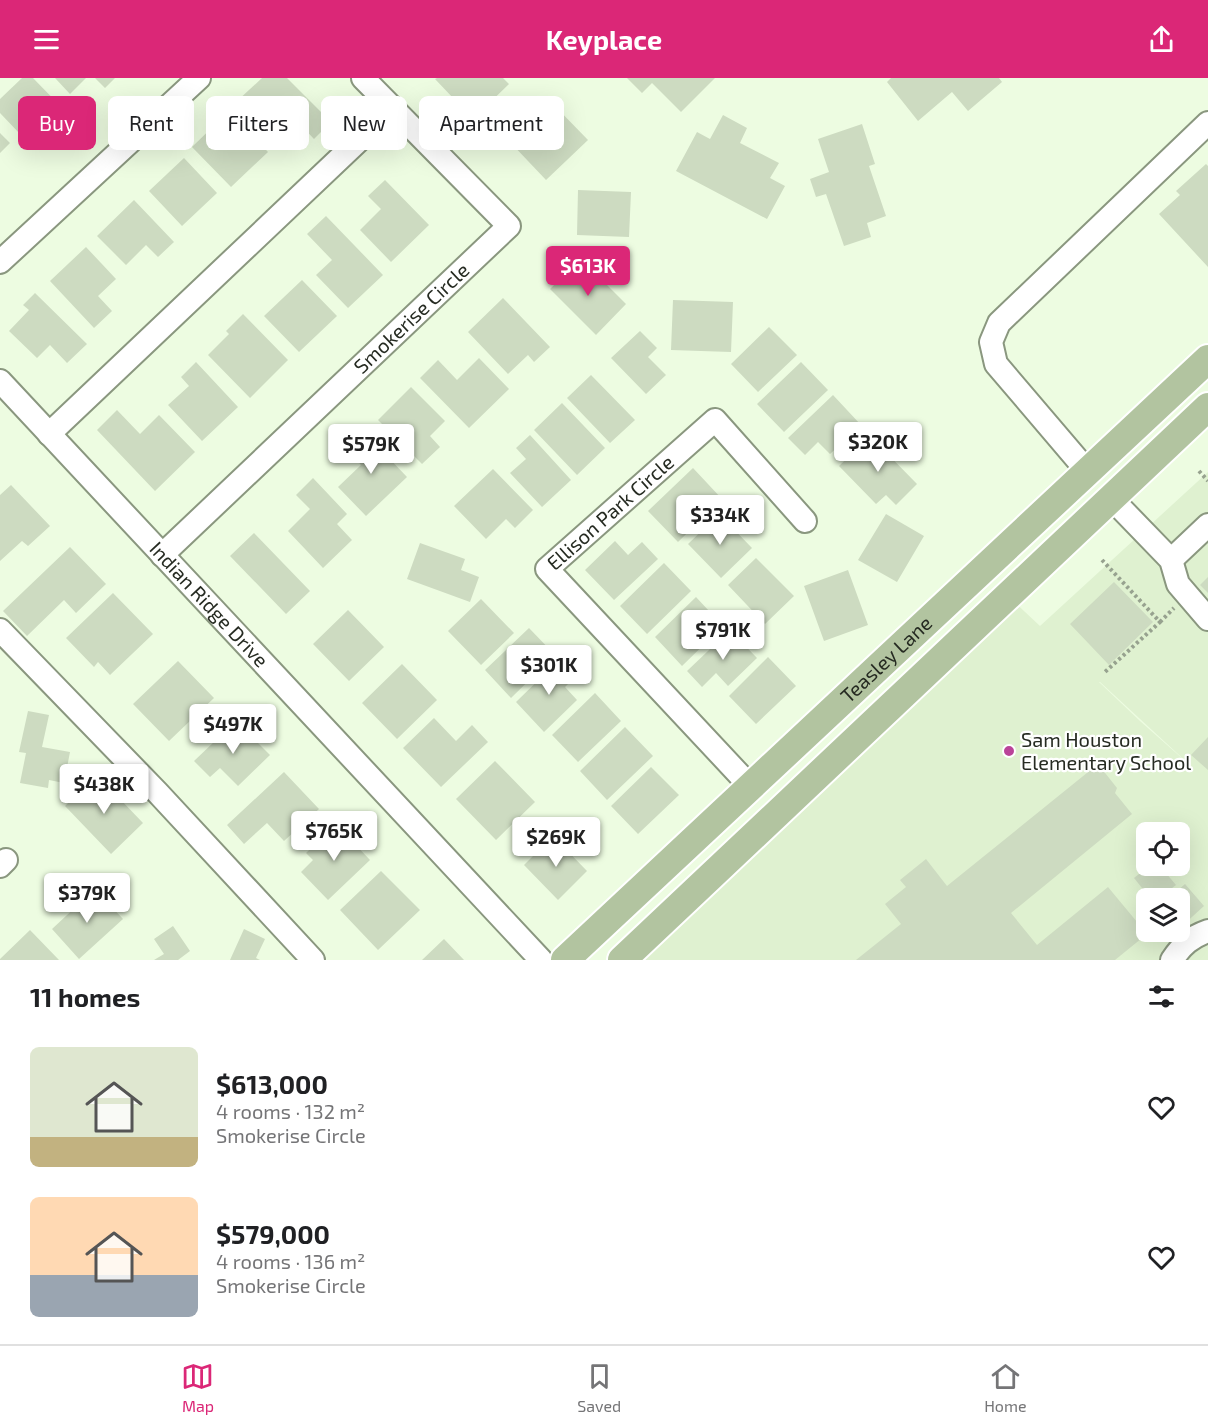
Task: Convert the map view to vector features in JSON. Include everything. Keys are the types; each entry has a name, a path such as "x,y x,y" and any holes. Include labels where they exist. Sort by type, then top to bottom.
{"main road":[{"name":"Teasley Lane","path":"565,960 1208,358"},
{"name":"Teasley Lane","path":"622,960 1208,407"},
{"path":"1088,472 1111,498"},
{"path":"889,657 930,669"}],"street":[{"path":"0,262 199,78"},
{"name":"Smokerise Circle","path":"363,78 381,96"},
{"name":"Smokerise Circle","path":"162,555 509,226 407,122"},
{"path":"1088,472 996,364 991,342 999,323 1208,123"},
{"path":"49,434 349,150"},
{"name":"Indian Ridge Drive","path":"0,381 541,960"},
{"name":"Ellison Park Circle","path":"750,786 547,569 715,420 805,521"},
{"path":"1111,498 1171,560 1178,584 1208,619"},
{"path":"1171,560 1208,525"},
{"path":"0,630 157,792 313,960"},
{"path":"1172,960 1192,937 1208,931"}],"path":[{"path":"1199,471 1208,481"},
{"path":"1102,560 1160,622 1105,672"}],"shaded area":[{"name":"Sam Houston Elementary School","path":"1208,472 1208,960 623,960 1008,596 1040,626","holes":["1100,682 1192,767 1140,721"]}],"building":[{"path":"22,78 33,78 51,96 18,96 18,132 0,113 0,99"},
{"path":"55,78 86,78 70,94"},
{"path":"95,78 115,78 105,88"},
{"path":"262,78 287,78 305,96 242,96"},
{"path":"503,78 509,84 497,96 451,96 435,79"},
{"path":"627,78 715,78 681,112 652,83 642,93"},
{"path":"891,78 999,78 1002,82 968,111 952,92 918,121 887,82"},
{"path":"309,100 321,112 321,132 314,139 309,134"},
{"path":"564,115 588,140 546,180 518,150 564,150"},
{"path":"723,115 747,128 740,143 779,163 770,178 785,186 767,219 676,171 697,132 710,139"},
{"path":"862,124 875,164 869,166 886,216 867,223 871,237 844,246 826,194 816,197 810,179 829,172 818,139"},
{"path":"0,133 10,143 0,153"},
{"path":"206,133 206,150 266,150 268,152 231,187 194,149 194,145"},
{"path":"184,158 217,193 182,226 149,191"},
{"path":"1206,164 1208,166 1208,267 1159,214 1180,195 1176,191"},
{"path":"385,180 429,225 391,262 360,230 381,209 368,196"},
{"path":"578,190 631,192 629,237 577,235"},
{"path":"134,200 174,242 158,257 146,245 126,265 97,236"},
{"path":"326,216 383,275 348,308 316,275 332,260 307,234"},
{"path":"86,247 116,279 98,296 112,311 94,328 50,281"},
{"path":"581,259 626,304 596,335 550,289"},
{"path":"302,280 337,316 299,352 264,316"},
{"path":"35,293 87,344 67,363 50,345 37,358 9,331 29,310 23,305"},
{"path":"503,298 550,347 534,362 528,355 508,374 468,332"},
{"path":"673,300 733,302 731,352 671,350"},
{"path":"243,314 288,360 250,398 208,355 229,334 226,331"},
{"path":"769,327 797,355 758,392 731,364"},
{"path":"640,331 657,348 648,357 666,375 646,394 611,358"},
{"path":"479,358 509,389 469,428 420,378 438,360 457,380"},
{"path":"196,362 238,407 202,441 168,405 189,386 181,377"},
{"path":"801,362 828,390 784,432 757,404"},
{"path":"591,375 635,420 610,443 567,398"},
{"path":"411,387 445,421 430,436 440,447 422,464 378,420"},
{"path":"833,395 861,425 830,454 818,442 805,455 788,438"},
{"path":"562,403 605,448 577,475 534,430"},
{"path":"117,410 140,434 159,415 195,452 155,491 97,430"},
{"path":"364,432 407,477 366,516 338,487 361,465 346,449"},
{"path":"530,435 571,480 542,507 510,473 526,459 516,448"},
{"path":"870,436 917,484 896,505 886,495 876,504 839,466"},
{"path":"693,468 722,499 678,542 648,511"},
{"path":"493,469 533,510 515,528 506,519 486,539 454,506"},
{"path":"313,478 347,514 337,524 352,540 323,568 288,531 310,509 296,495"},
{"path":"11,485 50,526 28,546 22,541 0,561 0,495"},
{"path":"719,514 752,548 721,578 688,544"},
{"path":"886,514 924,536 897,582 858,560"},
{"path":"254,533 310,591 286,614 230,556"},
{"path":"615,541 628,555 642,542 658,559 614,600 585,570"},
{"path":"420,543 465,559 461,570 479,577 470,602 407,579"},
{"path":"70,547 106,584 76,613 64,600 27,636 3,611"},
{"path":"756,558 794,596 765,624 728,585"},
{"path":"664,563 691,591 647,634 620,606"},
{"path":"848,570 868,625 824,641 804,586"},
{"path":"1208,577 1208,593 1200,585"},
{"path":"1114,582 1153,622 1109,665 1070,624"},
{"path":"113,593 153,634 110,675 98,662 94,667 66,638"},
{"path":"696,597 723,626 682,666 655,637"},
{"path":"481,599 514,633 481,665 448,631"},
{"path":"348,610 384,647 349,681 313,644"},
{"path":"529,628 555,655 511,698 485,670"},
{"path":"730,630 757,658 728,686 716,673 702,687 687,671"},
{"path":"768,657 796,686 756,724 729,696"},
{"path":"561,658 577,675 565,687 577,700 544,732 516,702"},
{"path":"178,661 214,698 169,741 133,704"},
{"path":"402,664 437,700 397,739 362,703"},
{"path":"595,693 621,721 578,762 552,735"},
{"path":"28,711 49,715 42,747 70,752 64,783 49,780 48,788 20,783 26,753 19,752"},
{"path":"434,718 456,741 472,725 488,742 441,787 403,748"},
{"path":"236,721 270,755 238,786 220,768 210,777 194,761"},
{"path":"625,727 653,756 607,800 580,771"},
{"path":"1208,737 1208,770 1191,755"},
{"path":"495,761 535,802 496,840 456,799"},
{"path":"1098,764 1117,788 1115,793 1132,814 1011,913 1037,945 1108,887 1136,921 1137,942 1115,960 856,960 901,924 885,904 906,887 900,880 926,859 947,886"},
{"path":"651,767 679,795 638,834 611,806"},
{"path":"284,772 319,809 284,841 267,823 244,844 227,825"},
{"path":"97,775 143,823 111,854 65,806"},
{"path":"336,824 370,860 328,900 301,872 313,860 306,853"},
{"path":"553,836 587,871 558,900 524,865"},
{"path":"381,871 420,910 378,950 340,910"},
{"path":"1136,876 1168,876 1176,885 1172,888 1142,888 1134,878"},
{"path":"95,889 123,919 79,959 52,929"},
{"path":"1190,890 1204,906 1190,919"},
{"path":"173,926 190,951 178,960 154,960 164,954 154,939"},
{"path":"244,929 265,939 256,958 260,960 230,960"},
{"path":"30,930 59,960 0,960 0,959"},
{"path":"444,939 464,960 422,960"}],"place":[{"name":"Sam Houston Elementary School","path":"1009,751"}]}
